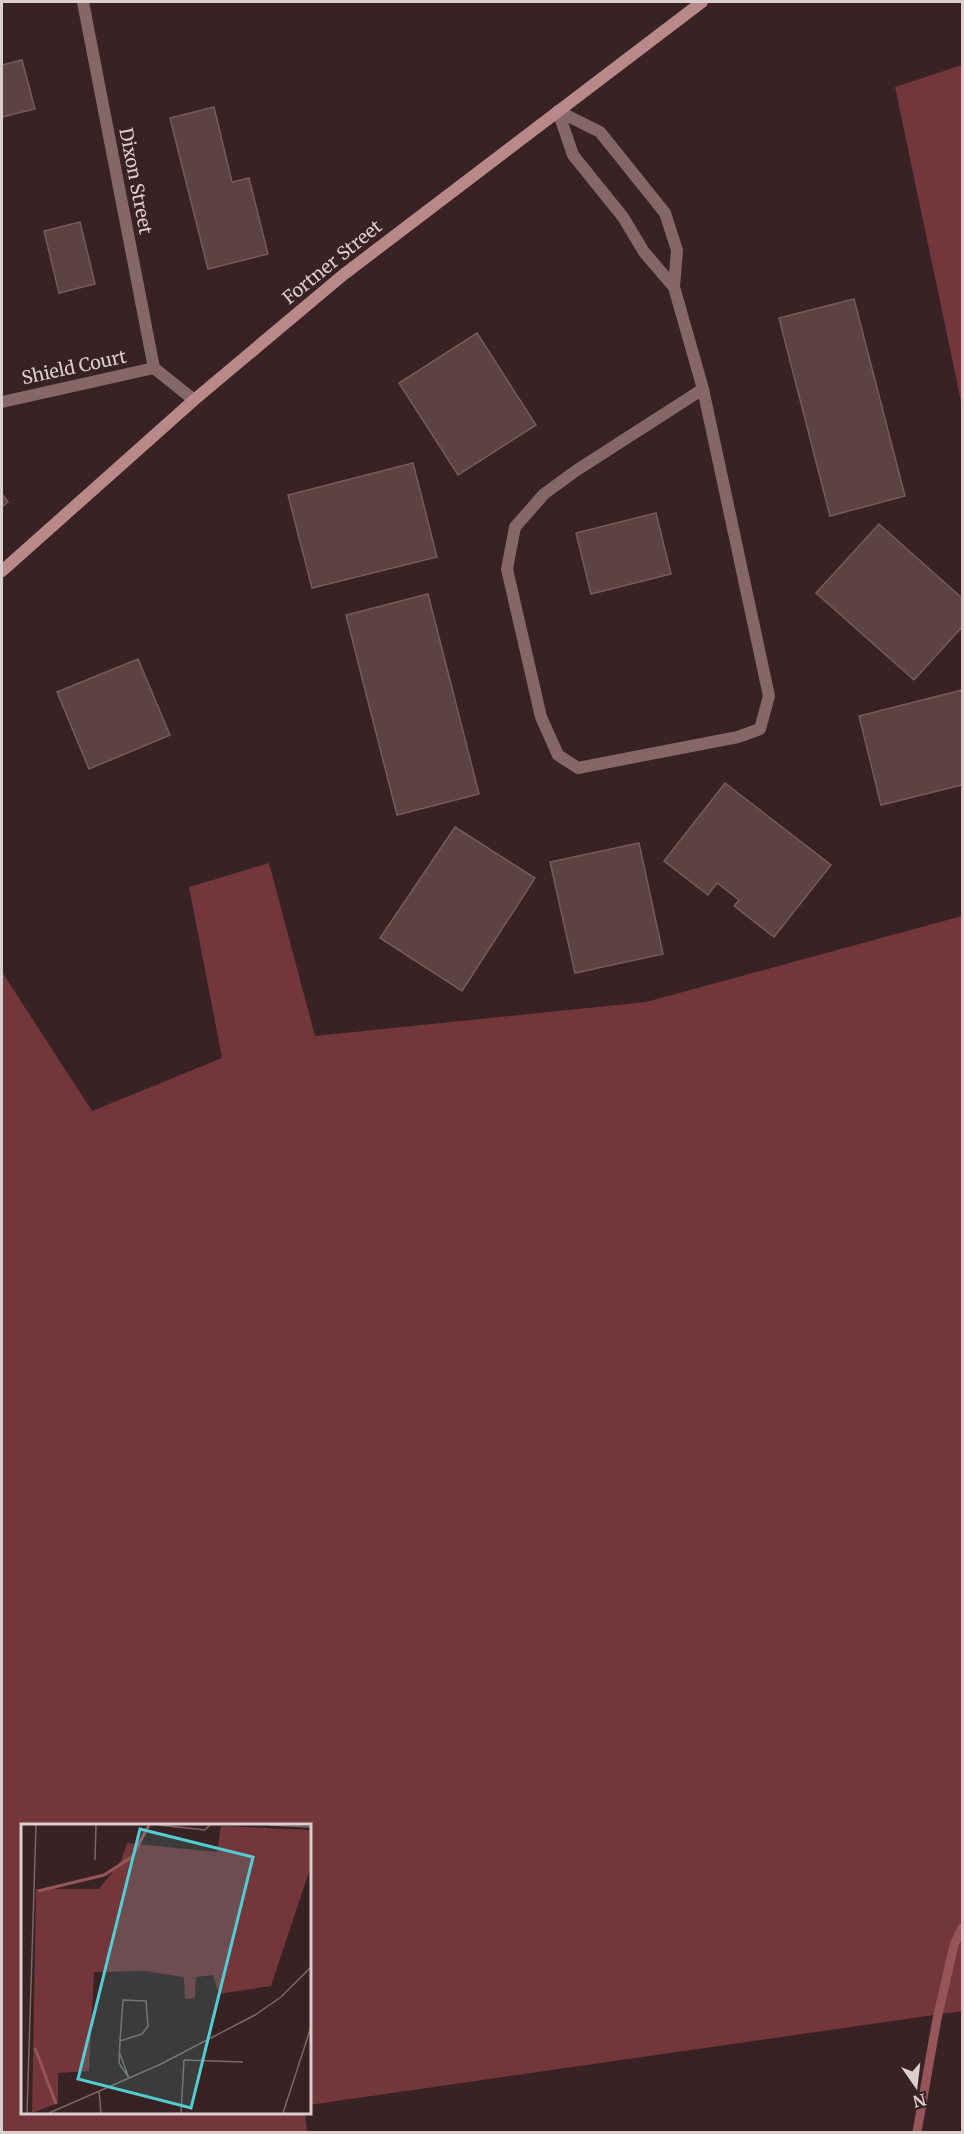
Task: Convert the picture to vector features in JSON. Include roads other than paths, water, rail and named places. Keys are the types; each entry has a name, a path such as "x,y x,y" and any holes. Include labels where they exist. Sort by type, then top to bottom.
{"street":[{"name":"Dixon Street","path":"83,2 154,368"},
{"name":"Fortner Street","path":"2,571 194,400 343,275 702,2"},
{"path":"558,111 573,155 623,218 644,252 674,287"},
{"path":"558,111 600,132 665,213 677,250 674,287 702,389 769,696 760,729 738,737 578,768 558,755 541,717 507,569 515,527 544,494 702,389"},
{"path":"154,368 194,400"},
{"name":"Shield Court","path":"2,402 154,368"}],"waterway":[{"path":"917,2132 937,2019 954,1945 962,1928"}]}
